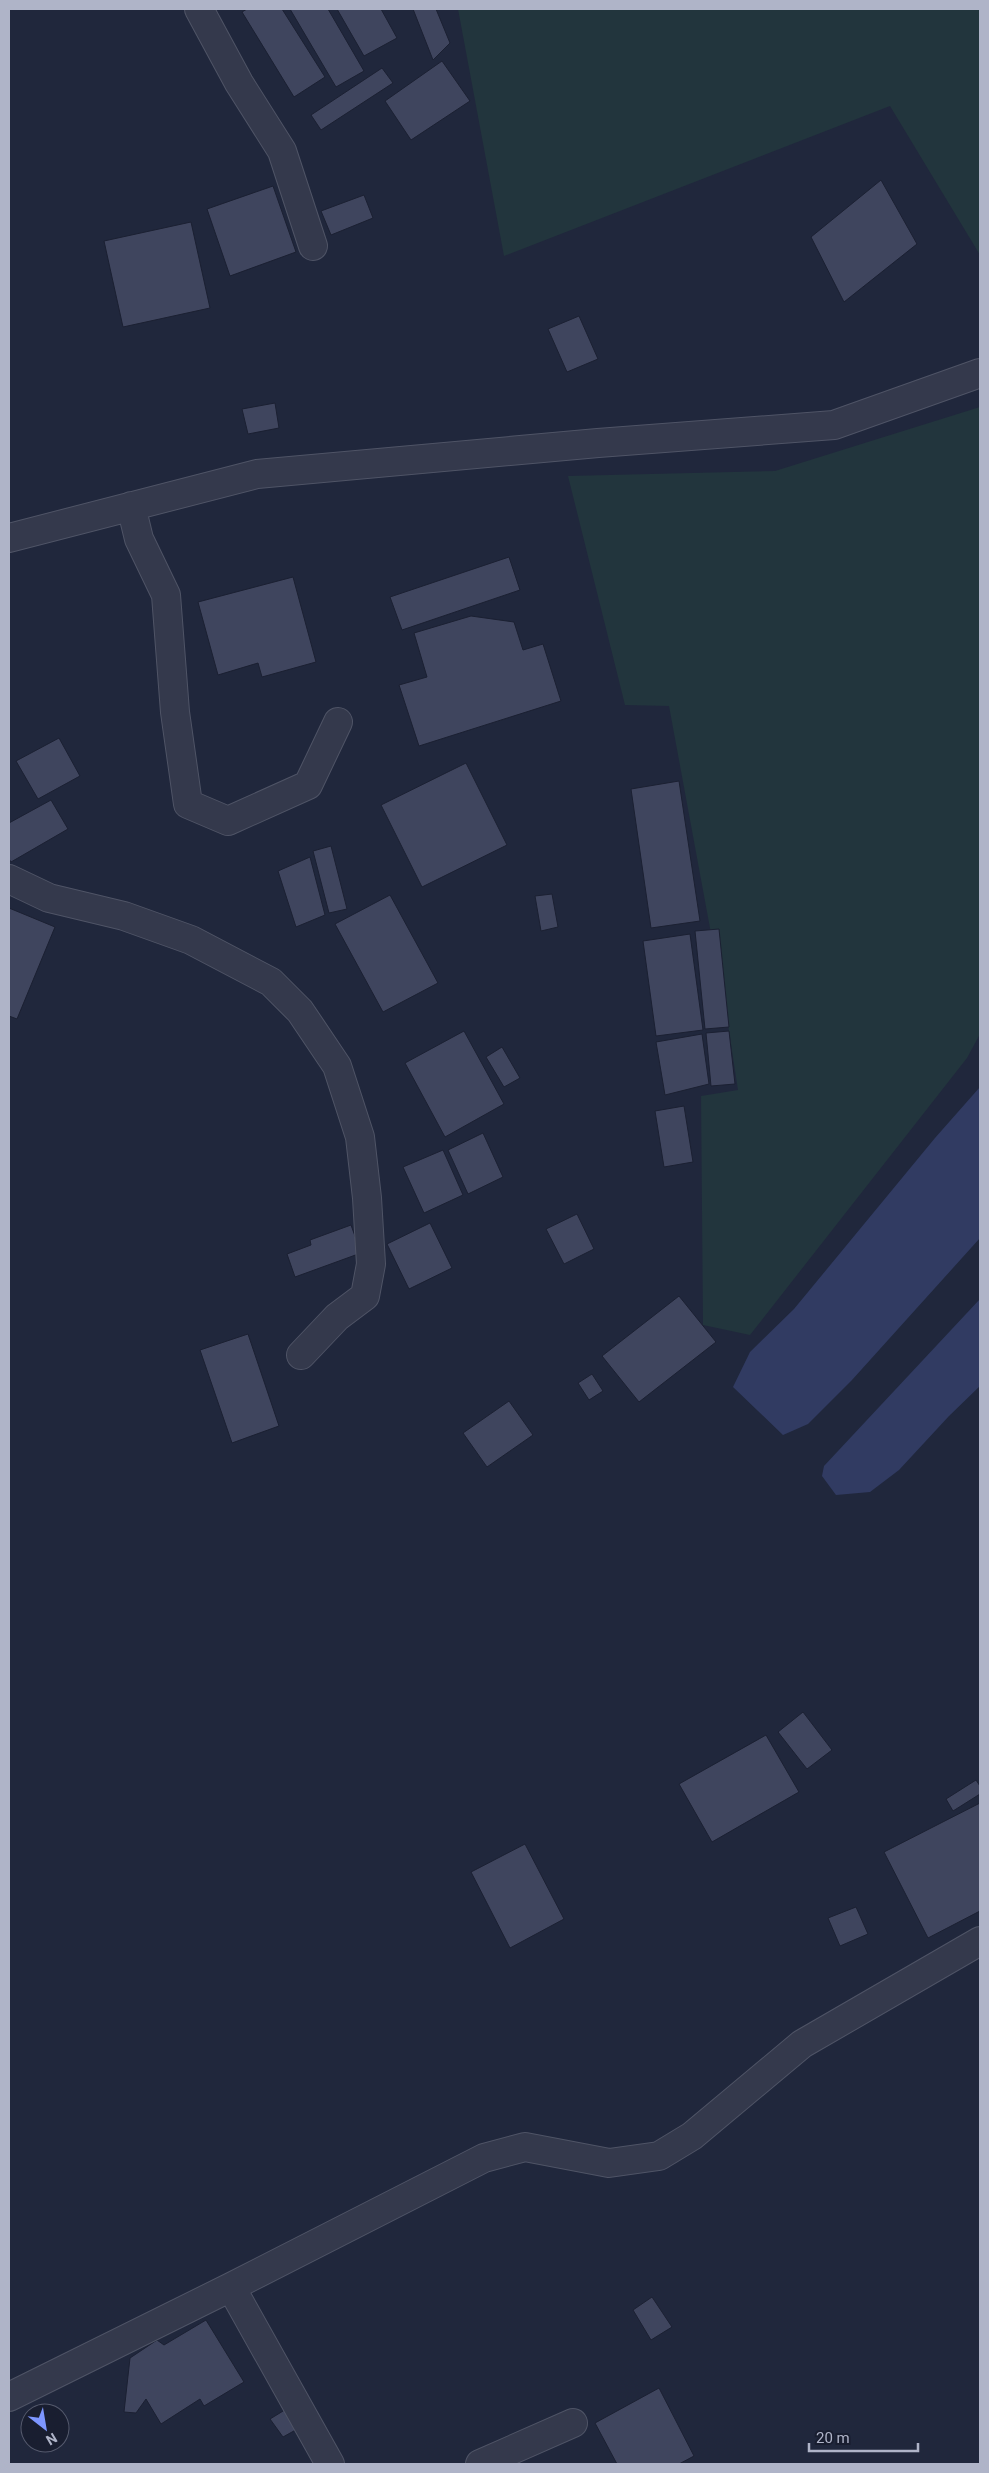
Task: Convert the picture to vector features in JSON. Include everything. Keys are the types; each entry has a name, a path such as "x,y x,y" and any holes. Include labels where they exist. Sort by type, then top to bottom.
{"street":[{"path":"199,9 239,83 282,151 313,246"},
{"path":"9,538 257,474 598,443 834,425 980,373"},
{"path":"132,506 139,539 166,595 176,712 188,804 228,820 308,784 338,722"},
{"path":"9,879 50,898 124,916 191,940 270,982 300,1011 337,1066 360,1137 371,1264 365,1296 337,1317 301,1355"},
{"path":"9,2397 231,2287 484,2158 526,2147 609,2163 659,2156 692,2136 802,2044 980,1941"},
{"path":"231,2287 330,2464"},
{"path":"480,2464 573,2423"}],"shaded area":[{"path":"458,9 980,9 980,255 890,106 504,256"},
{"path":"980,407 980,1034 967,1058 750,1335 703,1325 701,1096 738,1090 729,1031 669,706 625,705 568,476 775,471"}],"water":[{"path":"980,1087 980,1238 852,1380 808,1424 783,1435 733,1387 750,1352 794,1309 935,1138"},
{"path":"980,1299 980,1386 899,1470 870,1492 836,1495 822,1476 824,1466"}],"building":[{"path":"247,9 282,9 325,77 294,97 242,12"},
{"path":"290,9 328,9 364,71 336,87"},
{"path":"337,9 381,9 397,38 364,56"},
{"path":"413,9 436,9 450,43 433,60"},
{"path":"442,61 470,101 411,140 385,101"},
{"path":"382,68 393,83 321,130 311,115"},
{"path":"881,180 917,244 844,302 811,237"},
{"path":"273,186 296,252 230,276 207,209"},
{"path":"364,195 373,218 331,235 321,211"},
{"path":"191,222 210,308 123,327 104,241"},
{"path":"579,316 598,359 567,372 548,329"},
{"path":"275,403 279,428 248,434 242,409"},
{"path":"509,557 520,590 402,630 390,597"},
{"path":"293,577 316,662 262,677 258,663 218,675 198,602"},
{"path":"471,616 514,622 523,650 543,644 561,701 419,746 399,685 427,677 414,633"},
{"path":"59,738 80,776 38,799 16,761"},
{"path":"466,763 507,845 422,887 381,805"},
{"path":"679,781 700,921 651,928 631,789"},
{"path":"51,800 68,829 11,862 9,859 9,823"},
{"path":"331,846 347,909 329,913 313,851"},
{"path":"310,857 325,915 296,927 278,871"},
{"path":"552,894 558,927 541,931 535,896"},
{"path":"390,895 438,983 383,1012 335,924"},
{"path":"9,908 55,927 17,1019 9,1016"},
{"path":"719,929 729,1027 705,1029 695,931"},
{"path":"690,934 703,1030 656,1036 643,941"},
{"path":"464,1031 504,1104 445,1137 405,1063"},
{"path":"729,1031 735,1084 711,1086 706,1033"},
{"path":"702,1034 709,1084 665,1095 656,1042"},
{"path":"502,1047 520,1078 504,1087 486,1057"},
{"path":"684,1106 693,1162 664,1167 655,1111"},
{"path":"483,1133 503,1177 468,1194 448,1150"},
{"path":"443,1150 463,1195 424,1213 403,1167"},
{"path":"577,1214 594,1249 564,1264 546,1229"},
{"path":"430,1223 452,1268 409,1289 387,1244"},
{"path":"351,1225 361,1253 295,1277 287,1254 311,1245 310,1240"},
{"path":"679,1296 716,1342 639,1402 602,1356"},
{"path":"248,1334 279,1426 232,1443 200,1350"},
{"path":"592,1374 603,1391 589,1400 578,1383"},
{"path":"509,1401 533,1435 487,1467 463,1433"},
{"path":"803,1712 832,1750 807,1769 778,1732"},
{"path":"766,1735 799,1792 712,1842 679,1784"},
{"path":"976,1780 980,1786 980,1794 953,1811 946,1799"},
{"path":"980,1803 980,1911 928,1938 884,1852"},
{"path":"525,1844 564,1919 510,1948 471,1872"},
{"path":"856,1907 868,1934 840,1946 828,1918"},
{"path":"652,2297 672,2327 651,2340 633,2310"},
{"path":"206,2320 244,2382 204,2406 200,2399 161,2424 146,2399 136,2413 124,2412 130,2358 157,2340 164,2345"},
{"path":"659,2388 694,2456 679,2464 617,2464 595,2423"},
{"path":"288,2408 301,2427 283,2437 270,2419"}]}
